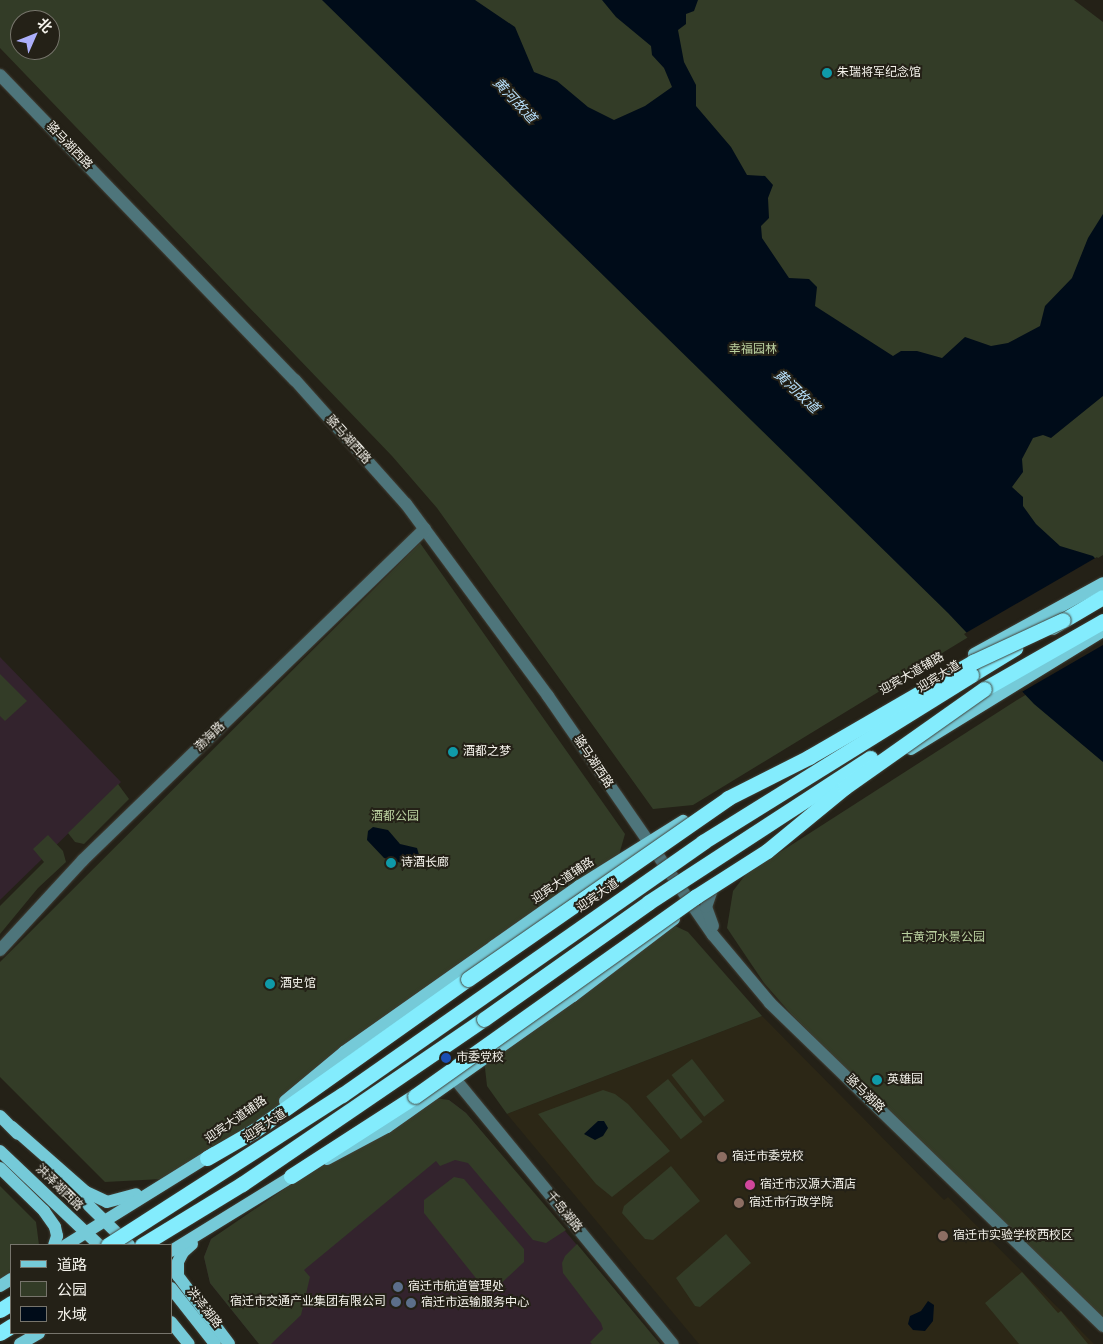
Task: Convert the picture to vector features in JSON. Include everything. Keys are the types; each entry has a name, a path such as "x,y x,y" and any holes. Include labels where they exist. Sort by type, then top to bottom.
{"highway":[{"name":"迎宾大道","path":"112,1244 125,1241 342,1095 703,842 1103,597"},
{"path":"207,1158 254,1130 728,798 809,757 972,662 1063,620"},
{"path":"291,1176 415,1096 695,897 767,851 845,787 1103,621"},
{"path":"144,1244 242,1184 401,1078 642,907 788,810 987,694"}],"main road":[{"name":"迎宾大道辅路","path":"68,1244 207,1158 271,1113 344,1052 579,886 762,773 829,739 958,663 1103,583"},
{"path":"172,1251 291,1176 387,1127 659,933 717,879 789,828 987,694 1103,631"},
{"name":"洪泽湖西路","path":"0,1116 104,1222"},
{"path":"12,1128 75,1185 107,1202 128,1199 165,1177 207,1158"},
{"name":"洪泽湖西路","path":"0,1151 98,1244"},
{"path":"0,1168 44,1211 55,1227 57,1236 54,1244"},
{"path":"229,1344 183,1286 178,1276 178,1262 183,1252 248,1210 268,1191"},
{"path":"104,1222 125,1241"},
{"name":"洪泽湖路","path":"172,1289 215,1344"},
{"path":"172,1323 187,1344"},
{"path":"172,1329 187,1344"},
{"path":"20,1344 37,1334"}],"street":[{"name":"骆马湖西路","path":"0,75 295,380 425,529 538,681 649,843"},
{"name":"渤海路","path":"0,950 83,860 425,529"},
{"name":"骆马湖路","path":"649,843 734,962 806,1040 864,1092 1103,1326"},
{"path":"717,879 708,895 706,907 712,924 739,964 806,1040"},
{"name":"千岛湖路","path":"455,1080 673,1344"}],"shaded area":[{"path":"0,657 121,782 0,900"},
{"name":"宿迁市委党校","path":"762,1016 944,1200 948,1197 1094,1344 699,1344 507,1114"},
{"path":"449,1100 466,1113 660,1344 259,1344 210,1283 204,1257 211,1239"}],"green space":[{"name":"幸福园林","path":"0,0 1074,0 1103,22 1103,555 693,805 653,809 437,508 392,456 12,60 60,60 60,10 10,10 10,58 0,48"},
{"name":"酒都公园","path":"420,543 625,834 612,879 322,1087 162,1179 105,1182 0,1077 0,962"},
{"name":"古黄河水景公园","path":"1103,649 1103,1323 792,1015 764,983 727,928 733,891 746,874 1017,700"},
{"path":"0,674 27,701 5,721 0,716"},
{"path":"118,784 129,799 84,844 75,842 68,833"},
{"path":"48,835 63,851 66,862 38,888 0,934 0,906 44,862 33,849"},
{"path":"671,924 688,932 762,1016 507,1114 487,1086 484,1059"},
{"path":"692,1059 725,1101 704,1117 672,1075"},
{"path":"668,1079 703,1122 681,1139 646,1097"},
{"path":"603,1090 615,1094 628,1104 670,1151 612,1197 596,1184 538,1114"},
{"path":"434,1098 449,1100 466,1113 566,1230 546,1243 533,1240 468,1163 455,1160 440,1166 436,1161 304,1270 310,1277 301,1315 271,1344 259,1344 210,1283 204,1257 211,1239 409,1104"},
{"path":"671,1166 700,1201 653,1240 645,1239 622,1213 624,1206"},
{"path":"454,1177 464,1179 524,1249 524,1262 494,1290 483,1287 424,1213 424,1200"},
{"path":"0,1186 36,1222 39,1244 10,1244 10,1276 0,1282"},
{"path":"726,1234 751,1263 700,1307 695,1306 676,1278"},
{"path":"577,1244 660,1344 592,1344 590,1342 603,1329 601,1323 563,1273 562,1263 565,1256"},
{"path":"1022,1272 1058,1313 1061,1311 1088,1344 1019,1344 985,1303"}],"water":[{"name":"黄河故道","path":"322,0 475,0 515,27 534,72 557,81 588,107 614,120 645,106 672,87 664,68 652,55 651,46 616,17 602,0 698,0 694,11 686,14 686,24 678,30 684,62 696,85 696,106 731,147 747,175 765,176 773,185 768,198 769,218 761,226 762,238 789,278 809,279 817,287 815,306 893,356 901,351 917,351 942,358 965,337 991,346 1008,343 1040,326 1045,306 1072,278 1088,238 1103,214 1103,396 1051,438 1043,435 1033,438 1022,459 1023,472 1012,487 1023,497 1023,506 1036,524 1060,546 1093,556 1103,567 1103,762 1034,704 948,613"},
{"path":"373,827 388,830 400,844 417,848 420,858 415,863 405,864 384,858 367,840 368,831"},
{"path":"598,1121 604,1121 608,1128 603,1136 595,1140 584,1134"},
{"path":"928,1301 934,1305 933,1321 925,1331 913,1330 908,1324 910,1316 921,1311"}],"pier":[{"path":"1097,557 1103,564 1103,645 1020,693 964,634"}],"place":[{"name":"朱瑞将军纪念馆","path":"827,73"},
{"name":"酒都之梦","path":"453,752"},
{"name":"诗酒长廊","path":"391,863"},
{"name":"酒史馆","path":"270,984"},
{"name":"市委党校","path":"446,1058"},
{"name":"英雄园","path":"877,1080"},
{"name":"宿迁市委党校","path":"722,1157"},
{"name":"宿迁市汉源大酒店","path":"750,1185"},
{"name":"宿迁市行政学院","path":"739,1203"},
{"name":"宿迁市实验学校西校区","path":"943,1236"},
{"name":"宿迁市航道管理处","path":"398,1287"},
{"name":"宿迁市交通产业集团有限公司","path":"396,1302"},
{"name":"宿迁市运输服务中心","path":"411,1303"}]}
